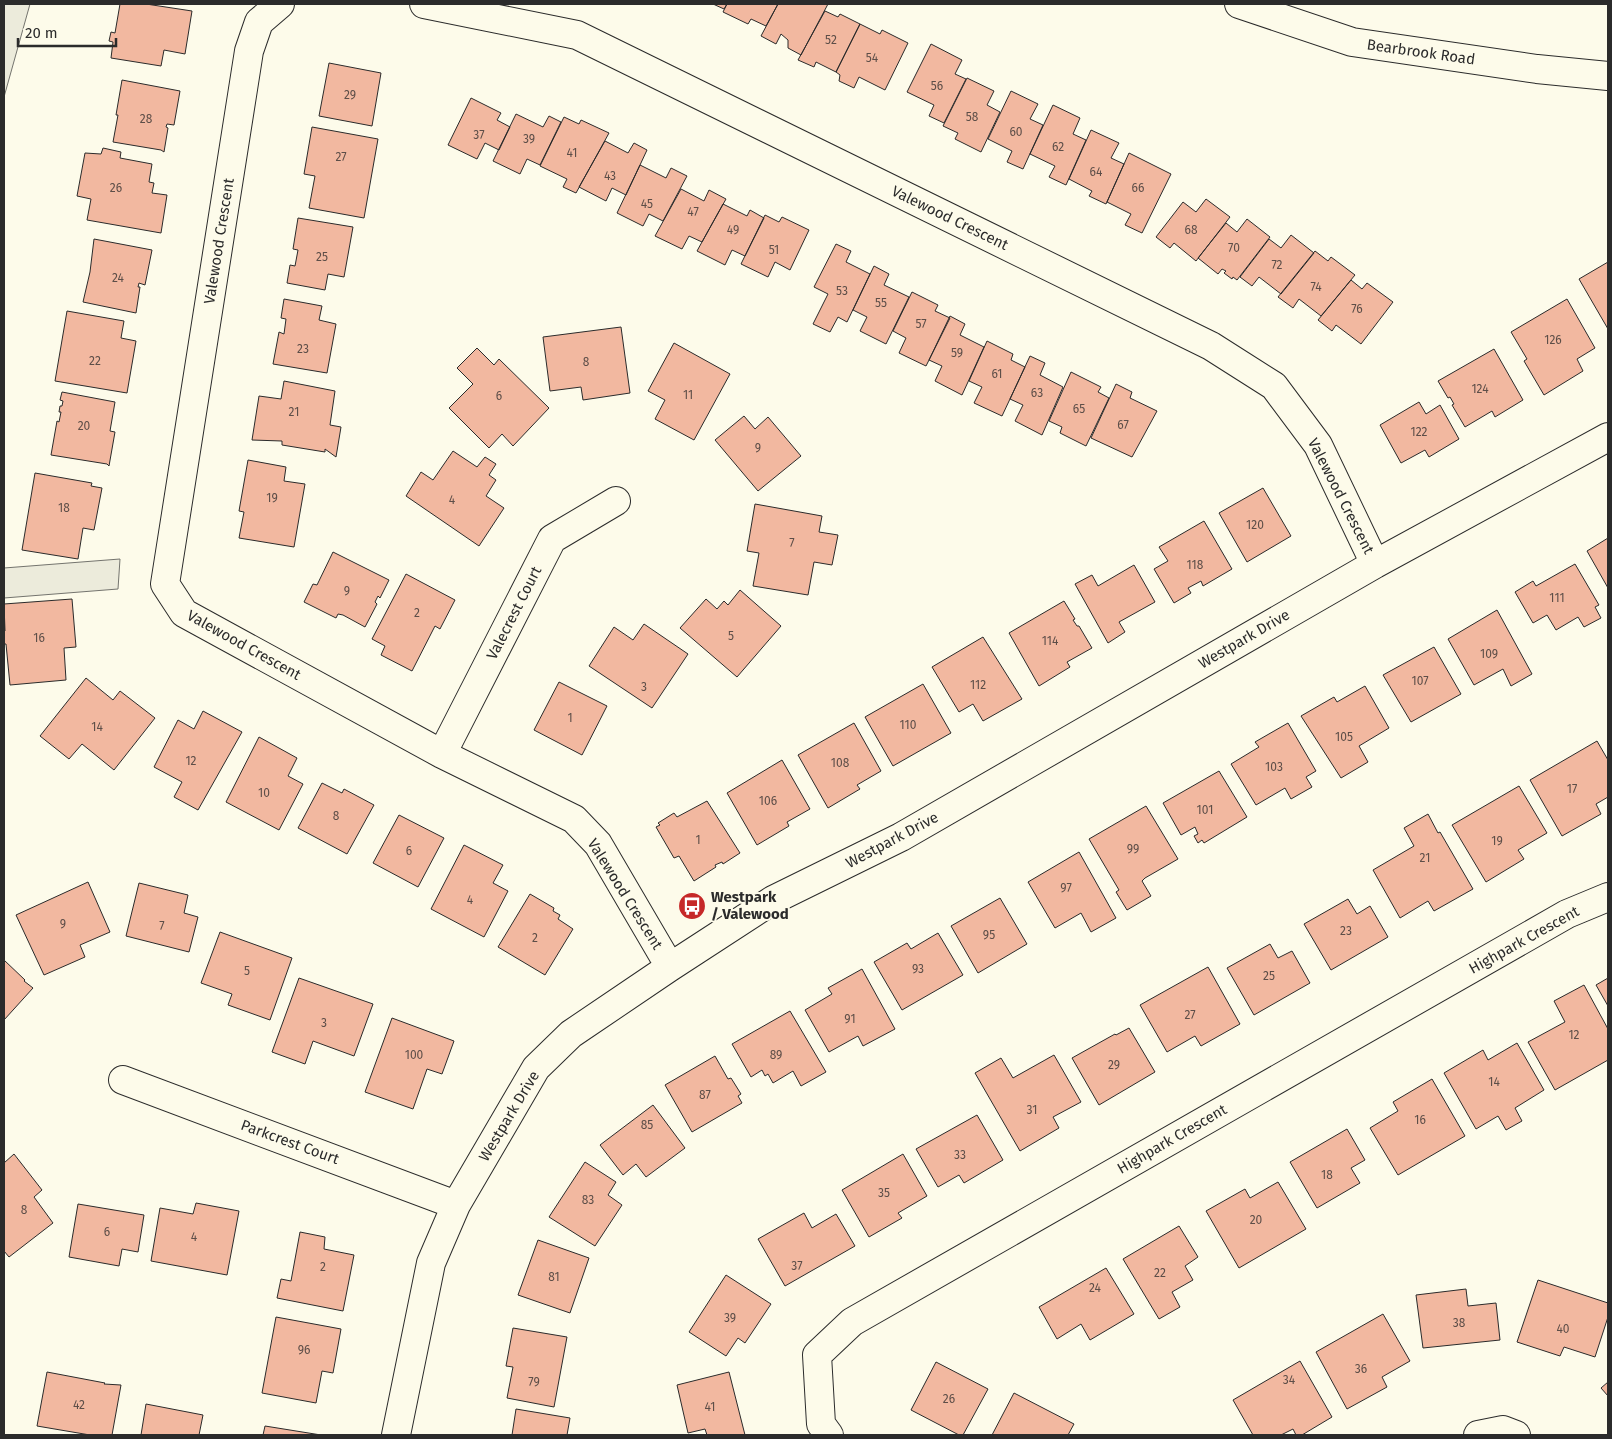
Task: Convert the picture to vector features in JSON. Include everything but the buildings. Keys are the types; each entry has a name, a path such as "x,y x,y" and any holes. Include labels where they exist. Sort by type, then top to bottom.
{"street":[{"name":"Valewood Crescent","path":"280,4 259,22 249,51 165,584 184,613 442,754 574,819 598,844 670,967"},
{"name":"Valewood Crescent","path":"424,4 578,35 1211,346 1274,386 1318,445 1375,564"},
{"name":"Bearbrook Road","path":"1239,4 1352,42 1537,69 1608,76"},
{"name":"Westpark Drive","path":"396,1435 431,1263 456,1204 536,1068 571,1034 773,900 901,837 1375,564 1608,437"},
{"name":"Valecrest Court","path":"442,754 552,539 616,501"},
{"name":"Highpark Crescent","path":"829,1435 821,1424 817,1355 852,1322 1567,914 1608,896"},
{"name":"Parkcrest Court","path":"123,1080 456,1204"},
{"path":"1478,1435 1503,1430 1516,1435"}],"shaded area":[{"path":"4,4 30,4 4,97"},
{"path":"120,559 118,589 4,598 4,568"}],"place":[{"name":"Westpark / Valewood","path":"692,906"}]}
